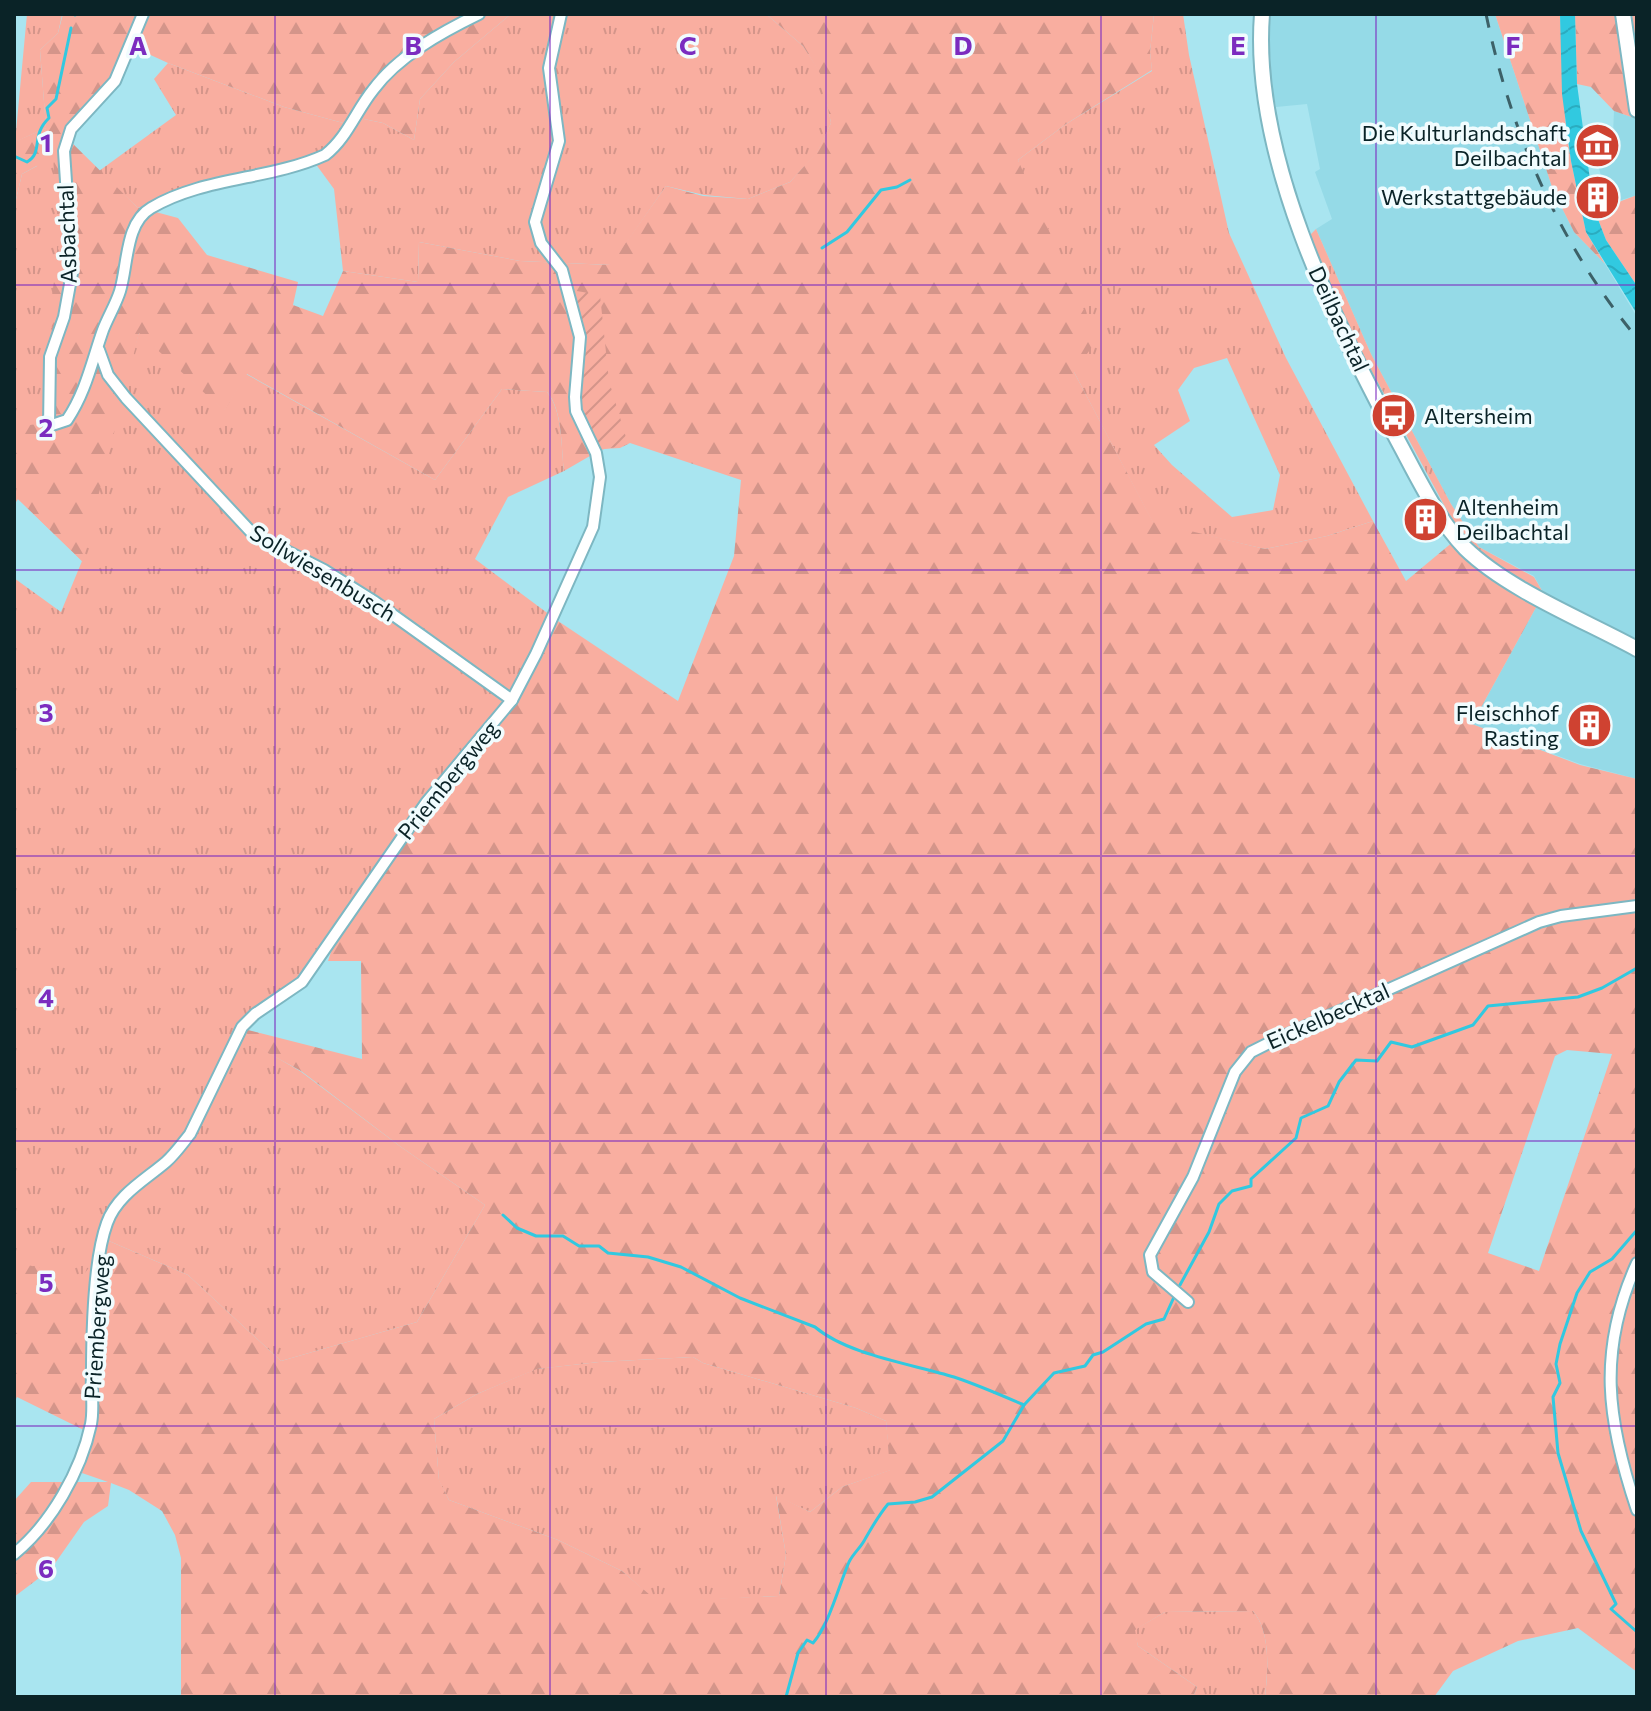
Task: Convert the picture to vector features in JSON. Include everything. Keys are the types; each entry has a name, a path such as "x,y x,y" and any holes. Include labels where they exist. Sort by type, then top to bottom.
{"street":[{"name":"Asbachtal","path":"98,348 76,407 62,424 49,426 50,357 64,317 72,273 64,151 71,129 115,81 143,14"},
{"path":"98,348 121,288 133,234 141,215 151,207 178,196 325,155 340,141 384,77 435,38 479,14"},
{"name":"Priembergweg","path":"14,1554 39,1531 69,1480 92,1422 97,1288 103,1242 113,1211 121,1199 168,1160 190,1134 242,1027 255,1014 302,982 426,803 512,700 593,527 600,477 596,453 576,411 580,337 560,267 541,243 535,222 559,141 549,68 561,14"},
{"name":"Deilbachtal","path":"1262,14 1259,58 1263,89 1291,202 1313,265 1343,330 1423,486 1452,533 1489,567 1637,649"},
{"path":"1623,14 1637,110"},
{"name":"Sollwiesenbusch","path":"98,348 105,370 119,389 253,534 324,570 375,602 512,700"},
{"name":"Eickelbecktal","path":"1188,1302 1153,1272 1150,1255 1193,1177 1235,1072 1245,1057 1273,1041 1539,922 1637,906"},
{"path":"1637,1263 1618,1317 1609,1365 1614,1420 1637,1510"}],"shaded area":[{"path":"1271,14 1495,14 1553,190 1574,232 1605,264 1637,317 1637,643 1544,594 1534,576 1479,547 1451,504 1371,354 1316,229 1332,219 1315,172 1320,169 1307,104 1276,107 1267,59"},
{"path":"1614,111 1637,119 1637,195 1609,204 1598,165 1613,134"},
{"name":"Fleischhof Rasting","path":"1539,602 1637,656 1637,779 1580,764 1472,724"}],"green space":[{"path":"27,14 142,14 113,80 69,129 67,138 136,219 119,288 98,349 99,359 122,393 139,332 224,410 246,374 435,480 502,389 547,392 559,419 564,471 508,497 475,559 550,615 523,672 497,718 445,771 384,855 301,981 249,1017 238,1033 244,1029 255,1045 300,1071 485,1205 417,1322 281,1361 188,1275 109,1241 110,1223 121,1205 171,1161 194,1133 216,1089 234,1041 190,1129 166,1158 115,1202 104,1219 99,1255 81,1279 14,1263 14,578 61,612 82,561 18,499 14,505 14,208 22,174 37,166 57,103 73,19 62,15 58,33 40,50 46,128 15,142"},
{"path":"63,14 511,14 454,62 420,99 414,140 383,123 359,118 347,124 284,107 131,46 114,81 67,138 137,207 178,218 207,255 298,282 293,305 323,316 343,271 418,282 419,242 520,261 610,265 666,186 703,196 748,199 790,182 817,152 831,123 821,75 803,46 766,14 1154,14 1150,52 1152,70 1066,124 1018,160 1097,340 1074,372 1153,522 1265,549 1327,536 1373,521 1406,581 1454,541 1539,602 1472,724 1580,765 1637,779 1637,1672 1578,1628 1518,1641 1453,1671 1434,1697 1265,1697 1265,1641 1253,1611 1165,1612 1135,1630 1138,1646 1197,1687 1193,1697 181,1697 181,1558 175,1535 162,1511 129,1490 111,1483 108,1506 84,1522 51,1569 14,1597 14,1501 31,1482 108,1482 82,1473 94,1435 17,1397 14,1403 14,1262 82,1277 109,1241 188,1275 281,1361 417,1322 485,1205 401,1147 301,1071 255,1046 244,1029 362,1059 361,961 328,961 337,934 415,821 500,721 555,619 678,701 734,556 741,480 630,443 620,448 602,449 564,471 559,419 547,392 502,389 435,480 247,374 224,411 139,333 82,561 18,499 14,466 14,427 53,422 55,356 50,312 59,241 53,157 22,174 14,208 14,142 46,128 40,50 58,33","holes":["1567,1050 1612,1054 1539,1271 1488,1253 1555,1056","693,1357 703,1363 856,1408 886,1421 890,1470 842,1487 810,1512 776,1495 786,1555 779,1596 657,1601 622,1571 558,1540 449,1500 439,1480 434,1419 477,1394 537,1369"]},
{"path":"511,14 766,14 803,46 822,75 831,123 817,153 790,182 748,199 704,195 666,186 611,265 520,261 419,242 418,282 343,271 334,189 315,163 299,160 146,208 137,207 99,171 176,115 154,79 168,63 284,107 347,124 359,118 383,123 414,140 420,99 454,62"},
{"path":"1154,14 1183,14 1189,55 1229,233 1286,358 1373,521 1327,536 1265,549 1153,523 1074,372 1018,160 1066,124 1152,71 1150,52","holes":["1227,358 1280,475 1273,510 1232,517 1172,465 1154,445 1190,421 1178,390 1194,368"]},
{"path":"1495,14 1560,14 1566,131 1571,161 1586,232 1605,264 1574,232 1553,190"},
{"path":"1575,14 1637,14 1637,106 1634,99 1637,119 1614,111 1591,87 1577,84"},
{"path":"1637,195 1637,286 1606,240 1594,209"},
{"path":"1316,229 1371,354 1451,504 1479,547 1534,577 1544,594 1497,566 1457,529 1348,327 1310,235"},
{"path":"571,290 600,295 609,381 628,444 624,446 597,452 579,414 582,351"},
{"path":"693,1357 703,1363 856,1408 886,1421 891,1470 842,1487 810,1512 776,1496 786,1555 779,1596 657,1602 622,1571 558,1540 449,1500 439,1481 434,1419 477,1394 536,1369"},
{"path":"1253,1611 1265,1641 1265,1697 1193,1697 1197,1687 1138,1646 1134,1630 1165,1612"}],"water":[{"path":"1560,14 1575,14 1577,84 1594,209 1606,240 1637,286 1637,314 1586,232 1571,161 1562,94"}],"waterway":[{"path":"14,156 27,162 35,153 40,131 49,118 47,108 56,99 71,28"},
{"path":"822,248 847,232 881,190 910,180"},
{"path":"1180,1285 1209,1232 1219,1204 1232,1191 1251,1186 1251,1179 1296,1138 1301,1118 1328,1106 1339,1082 1356,1060 1377,1061 1391,1042 1412,1047 1473,1025 1488,1006 1578,997 1602,988 1637,968"},
{"path":"503,1215 517,1228 536,1236 563,1236 579,1246 599,1246 608,1253 648,1257 681,1267 740,1298 815,1327 862,1352 954,1377 1024,1405"},
{"path":"1637,1230 1612,1259 1590,1272 1577,1293 1560,1344 1556,1364 1560,1383 1553,1397 1558,1453 1581,1531 1616,1604 1611,1609 1637,1632"},
{"path":"786,1697 798,1653 807,1640 813,1643 819,1635 849,1562 888,1504 932,1497 1003,1441 1024,1405 1054,1373 1085,1366 1093,1355 1103,1352 1146,1324 1164,1319 1174,1297"},
{"path":"1637,1636 1637,1641"}],"railway":[{"path":"1486,14 1509,101 1542,185 1584,265 1637,338"}],"place":[{"name":"Die Kulturlandschaft Deilbachtal","path":"1598,146"},
{"name":"Werkstattgebäude","path":"1598,197"},
{"name":"Altersheim","path":"1393,416"},
{"name":"Altenheim Deilbachtal","path":"1425,520"},
{"name":"Fleischhof Rasting","path":"1590,726"}]}
